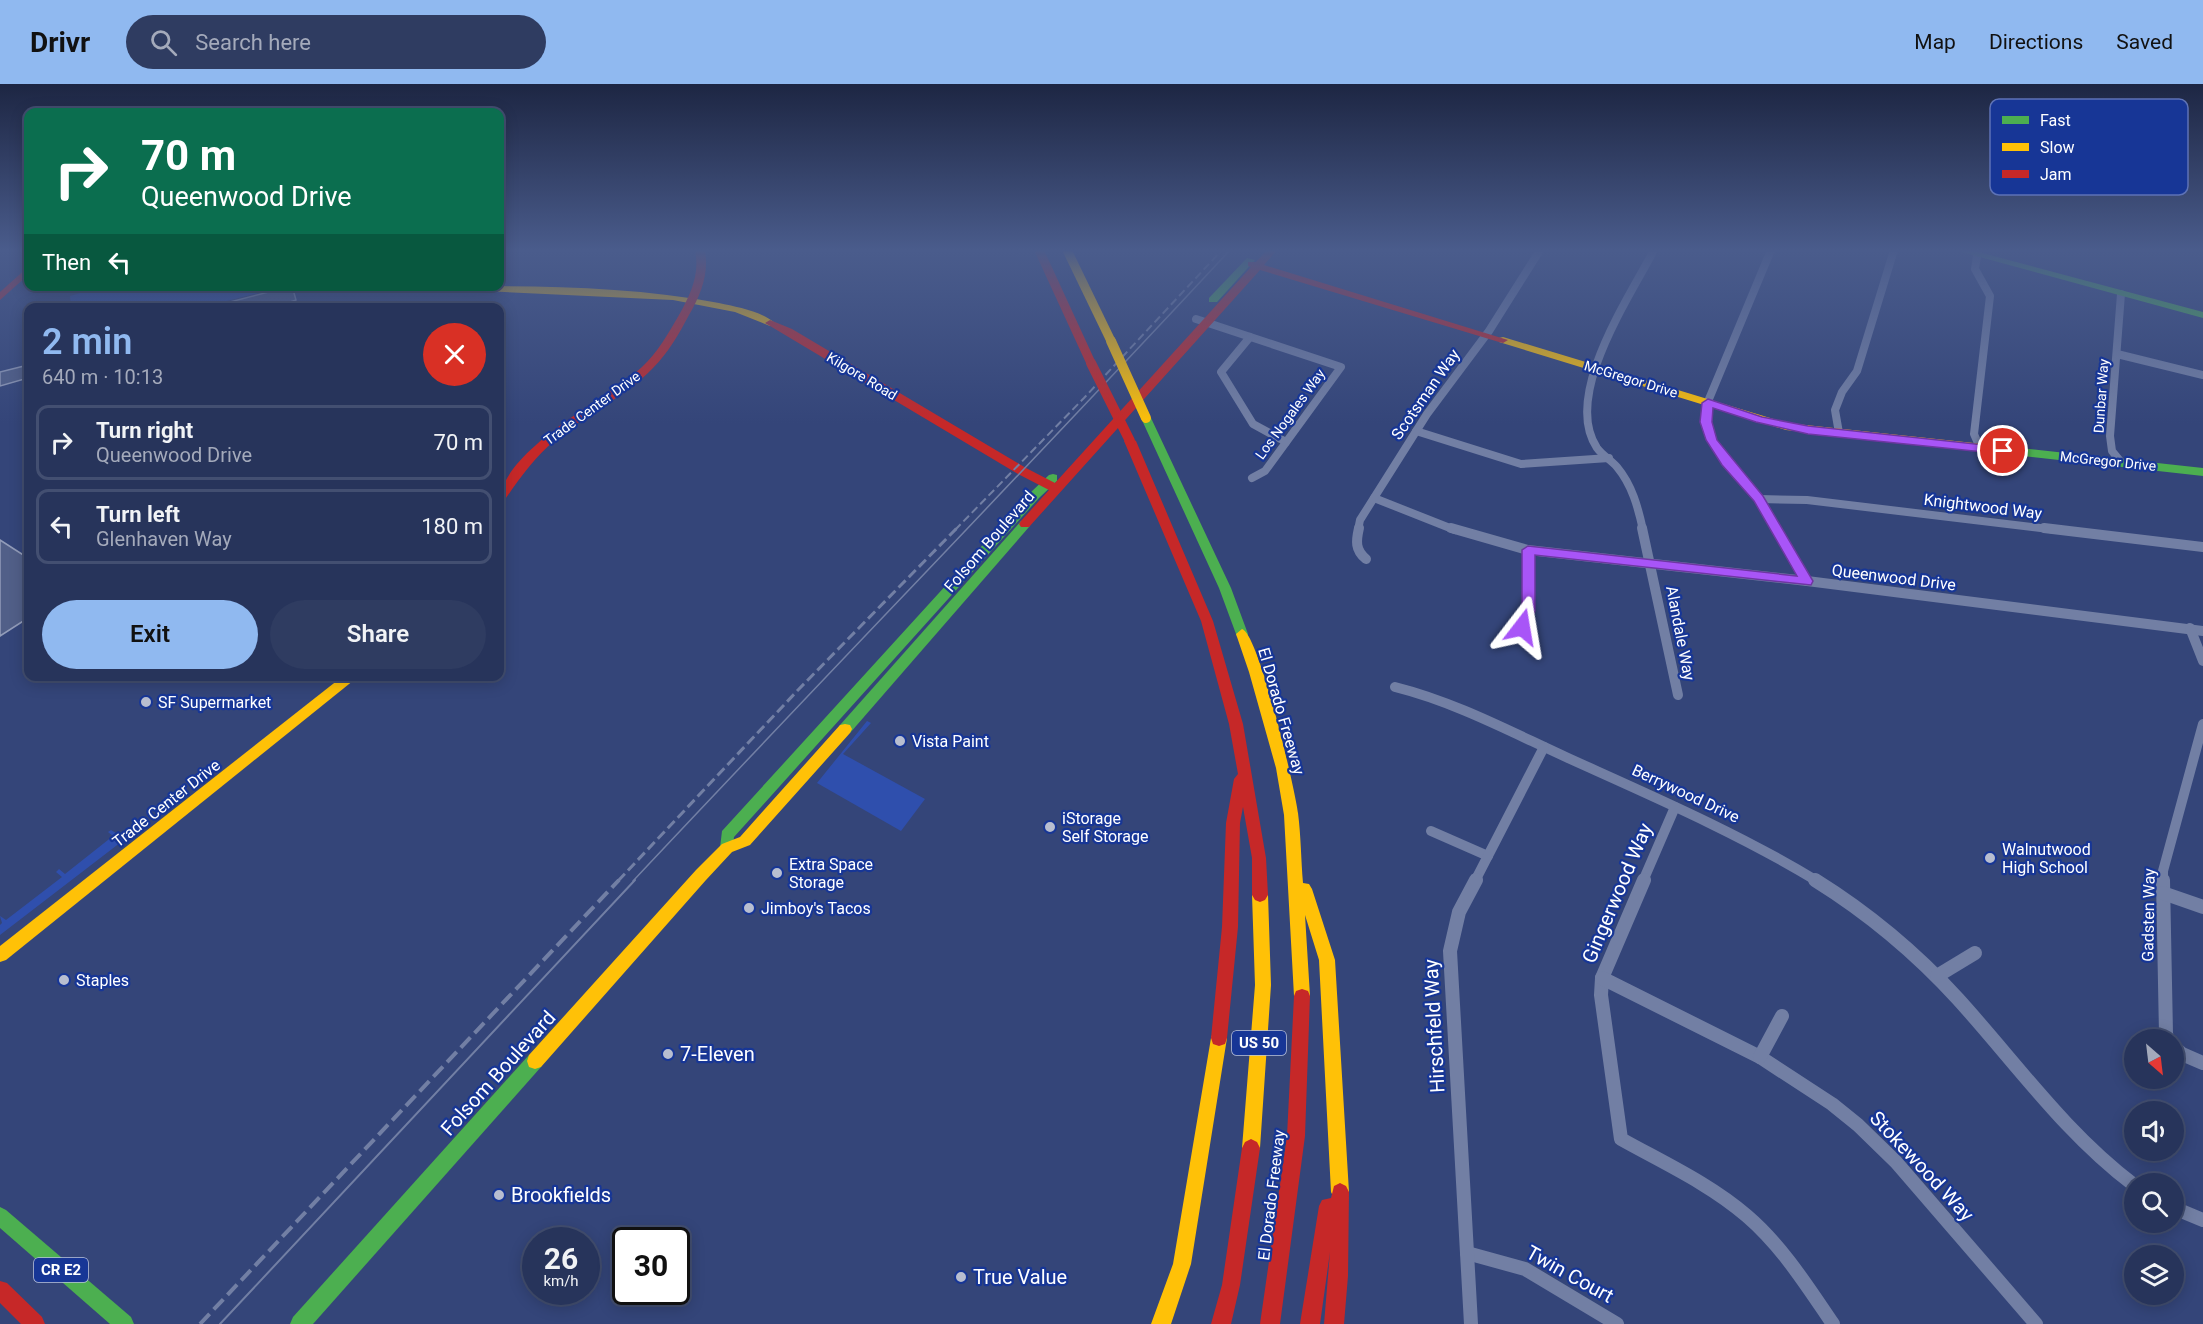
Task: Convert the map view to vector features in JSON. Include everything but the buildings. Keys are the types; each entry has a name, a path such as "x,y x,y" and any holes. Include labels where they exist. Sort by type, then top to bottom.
{"main road":[{"name":"Trade Center Drive","path":"504,492 527,459 550,437 644,371 669,342 689,308"},
{"name":"Kilgore Road","path":"730,308 782,328 1052,486"},
{"name":"El Dorado Freeway","path":"1066,308 1130,441 1207,621 1236,724 1259,858 1263,985 1254,1126 1231,1285 1221,1324"},
{"name":"El Dorado Freeway","path":"1095,308 1221,578 1256,672 1283,768 1295,863 1302,991 1296,1136 1270,1324"},
{"name":"Folsom Boulevard","path":"300,1324 727,848 744,840 864,708 862,700 875,690 1052,486 1213,308"},
{"name":"McGregor Drive","path":"1396,308 1786,426 2203,472"},
{"path":"2175,308 2203,315"},
{"name":"Folsom Boulevard","path":"727,848 727,835 890,656 1052,486"},
{"path":"875,690 889,669 890,656"},
{"name":"Trade Center Drive","path":"0,955 347,681"},
{"path":"1161,1324 1182,1264 1219,1041 1230,927 1233,823 1244,761"},
{"path":"1295,863 1327,960 1340,1185 1339,1265 1334,1324"},
{"path":"1310,1324 1337,1146"},
{"name":"CR E2","path":"0,1216 124,1324"},
{"path":"0,1290 35,1324"}],"street":[{"name":"Scotsman Way","path":"1366,559 1357,549 1356,534 1360,520 1416,431 1503,308"},
{"name":"Alandale Way","path":"1625,308 1594,368 1587,396 1589,427 1597,448 1618,468 1636,499 1652,564 1678,695"},
{"path":"1747,308 1708,403 1706,422 1712,440 1726,462 1759,499 1807,581"},
{"path":"1839,433 1835,410 1842,392 1857,371 1876,308"},
{"path":"1980,448 1974,434 1989,308"},
{"name":"Dunbar Way","path":"2120,308 2110,436 2112,451 2121,462"},
{"name":"Los Nogales Way","path":"1201,321 1341,367 1265,471 1252,478"},
{"path":"1250,337 1221,372 1253,424 1286,442"},
{"path":"2117,354 2203,375"},
{"path":"1416,431 1521,464 1609,458"},
{"name":"Queenwood Drive","path":"1374,498 1462,533 1497,544 1528,550 1807,581 2203,631"},
{"name":"Knightwood Way","path":"1759,499 1807,500 2203,547"},
{"path":"1522,627 1529,611 1528,550"},
{"path":"2190,628 2203,661"},
{"name":"Berrywood Drive","path":"1395,687 1432,696 1675,807 1737,836 1834,890 1886,930 1937,976 1982,1026 2051,1111 2089,1150 2124,1177"},
{"name":"Gadsten Way","path":"2166,1029 2163,871 2203,724"},
{"name":"Hirschfeld Way","path":"1471,1324 1450,951 1459,912 1544,747"},
{"name":"Gingerwood Way","path":"1675,807 1602,978 1601,995 1621,1139 1709,1188 1746,1216 1790,1262 1833,1324"},
{"path":"1431,831 1488,856"},
{"path":"2163,893 2203,907"},
{"path":"1937,976 1975,953"},
{"name":"Stokewood Way","path":"1602,978 1760,1056 1816,1092 1871,1137 1974,1251 2036,1324"},
{"path":"1760,1056 1782,1016"},
{"path":"2184,1055 2203,1063"},
{"path":"2184,1212 2203,1220"},
{"name":"Twin Court","path":"1467,1253 1496,1259 1524,1269 1617,1324"}],"shaded area":[{"path":"867,721 871,723 843,754 925,799 901,831 817,783"},
{"path":"111,830 125,839 0,935 2,923 0,916 6,920 62,877 56,872 59,869 65,874 113,836 108,832"}],"tram line":[{"path":"633,881 1175,308"},
{"path":"220,1324 635,880"}],"railway":[{"path":"955,530 1168,308"},
{"path":"618,881 799,689 957,528"},
{"path":"200,1324 619,880"}],"traffic: fast":[{"path":"2176,308 2203,315"},
{"path":"1146,418 1225,588 1242,634"},
{"path":"1983,448 2203,472"},
{"path":"727,848 727,835 1035,495 1053,478"},
{"path":"845,729 1025,524"},
{"path":"300,1324 535,1061"},
{"path":"0,1216 124,1324"}],"traffic: slow":[{"path":"727,308 770,323"},
{"path":"1095,308 1111,341"},
{"path":"1503,340 1786,426 1983,448"},
{"path":"1111,341 1146,418"},
{"path":"1242,634 1256,672 1283,768 1291,815 1302,996"},
{"path":"0,955 347,681"},
{"path":"535,1061 701,875 727,848 745,841 845,729"},
{"path":"1304,889 1327,960 1340,1192"},
{"path":"1251,1148 1263,985 1260,895"},
{"path":"1161,1324 1182,1264 1219,1038"}],"traffic: jam":[{"path":"504,492 529,459 550,438 633,380 656,359 688,308"},
{"path":"1066,308 1091,363"},
{"path":"1025,524 1220,308"},
{"path":"1396,308 1503,340"},
{"path":"770,323 788,331 1022,471 1056,488"},
{"path":"1091,363 1130,441"},
{"path":"1130,441 1207,621 1236,724 1259,858 1260,895"},
{"path":"1219,1038 1230,927 1233,823 1241,779"},
{"path":"1270,1324 1296,1136 1302,996"},
{"path":"1221,1324 1231,1285 1251,1148"},
{"path":"1334,1324 1339,1276 1340,1192"},
{"path":"1310,1324 1328,1206"},
{"path":"0,1290 35,1324"}],"place":[{"name":"SF Supermarket","path":"146,702"},
{"name":"Vista Paint","path":"900,741"},
{"name":"iStorage Self Storage","path":"1050,827"},
{"name":"Walnutwood High School","path":"1990,858"},
{"name":"Extra Space Storage","path":"777,873"},
{"name":"Jimboy's Tacos","path":"749,908"},
{"name":"Staples","path":"64,980"},
{"name":"7-Eleven","path":"668,1054"},
{"name":"Brookfields","path":"499,1195"},
{"name":"True Value","path":"961,1277"}],"route":[{"path":"1522,627 1529,611 1528,550 1807,581 1759,499 1718,451 1706,422 1708,403 1760,420 1808,430 2003,451"}]}
